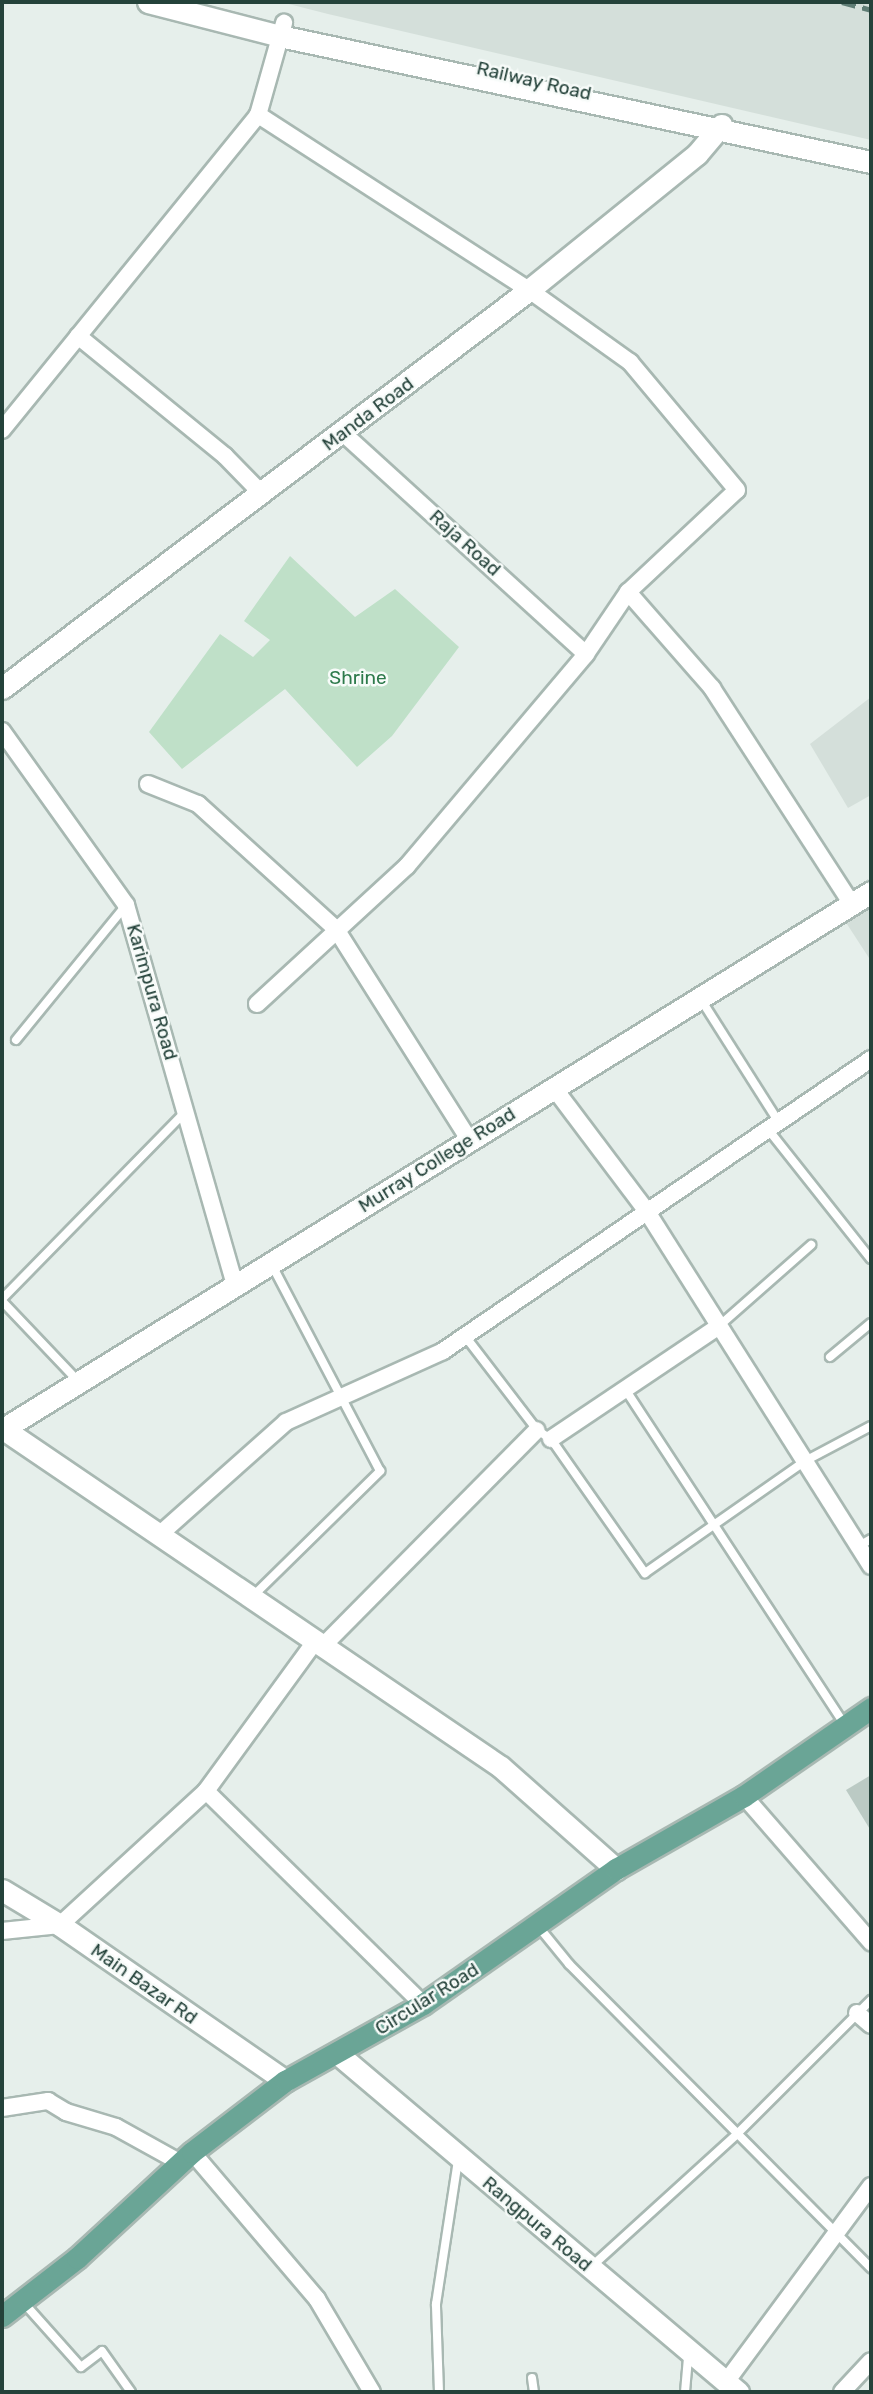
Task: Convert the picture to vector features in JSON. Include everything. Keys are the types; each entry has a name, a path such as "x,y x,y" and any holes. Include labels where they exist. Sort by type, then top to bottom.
{"main road":[{"name":"Circular Road","path":"2,2316 23,2302 186,2157 285,2081 338,2054 423,2004 538,1926 616,1868 744,1796 871,1707"}],"street":[{"path":"2,430 258,116 282,30 148,2"},
{"name":"Railway Road","path":"197,2 282,30 871,160"},
{"path":"257,1004 407,866 586,654 628,592 737,489 630,362 529,290 258,116"},
{"name":"Manda Road","path":"2,688 263,495 529,290 697,154 719,127"},
{"path":"78,336 225,456 263,495"},
{"name":"Raja Road","path":"343,433 586,654"},
{"path":"628,592 712,688 852,904"},
{"name":"Karimpura Road","path":"2,732 126,905 235,1286"},
{"path":"148,784 198,804 336,929 470,1141"},
{"name":"Murray College Road","path":"3,1428 871,892"},
{"path":"158,1536 286,1422 443,1351 871,1059"},
{"path":"555,1088 646,1210 805,1461 865,1542 871,1566"},
{"path":"2,1931 60,1925 206,1791 318,1645 544,1434 627,1392 719,1326"},
{"path":"3,1428 250,1599 501,1767 616,1868"},
{"path":"206,1791 423,2004"},
{"path":"744,1796 871,1942"},
{"name":"Main Bazar Rd","path":"2,1890 60,1925 285,2081"},
{"path":"858,2013 871,2025"},
{"name":"Rangpura Road","path":"338,2054 732,2387"},
{"path":"2,2108 48,2101 66,2112 116,2127 186,2157 317,2299 372,2392"},
{"path":"732,2387 834,2232 871,2186"},
{"path":"842,2392 871,2361"}],"lane":[{"path":"16,1040 126,905"},
{"path":"700,998 773,1125 871,1259"},
{"path":"79,1382 2,1300 187,1111"},
{"path":"719,1326 811,1245"},
{"path":"250,1599 380,1471 271,1263"},
{"path":"830,1357 871,1323"},
{"path":"465,1336 544,1434 645,1573 712,1522 805,1461 871,1426"},
{"path":"627,1392 845,1724"},
{"path":"538,1926 569,1964 871,2267"},
{"path":"590,2268 738,2133 871,2000"},
{"path":"439,2392 436,2304 459,2157"},
{"path":"23,2302 81,2367 102,2351 131,2392"},
{"path":"685,2392 688,2352"},
{"path":"532,2378 534,2392"}],"shaded area":[{"path":"281,2 871,2 871,140 328,14"},
{"path":"871,697 871,795 848,808 810,744"},
{"path":"871,900 871,961 843,918"}],"green space":[{"name":"Shrine","path":"290,556 355,617 395,589 459,647 392,736 357,767 285,689 182,769 149,732 220,634 253,657 270,640 244,621"}],"building":[{"path":"871,1775 871,1831 846,1790"}],"railway":[{"path":"842,2 871,10"}]}
